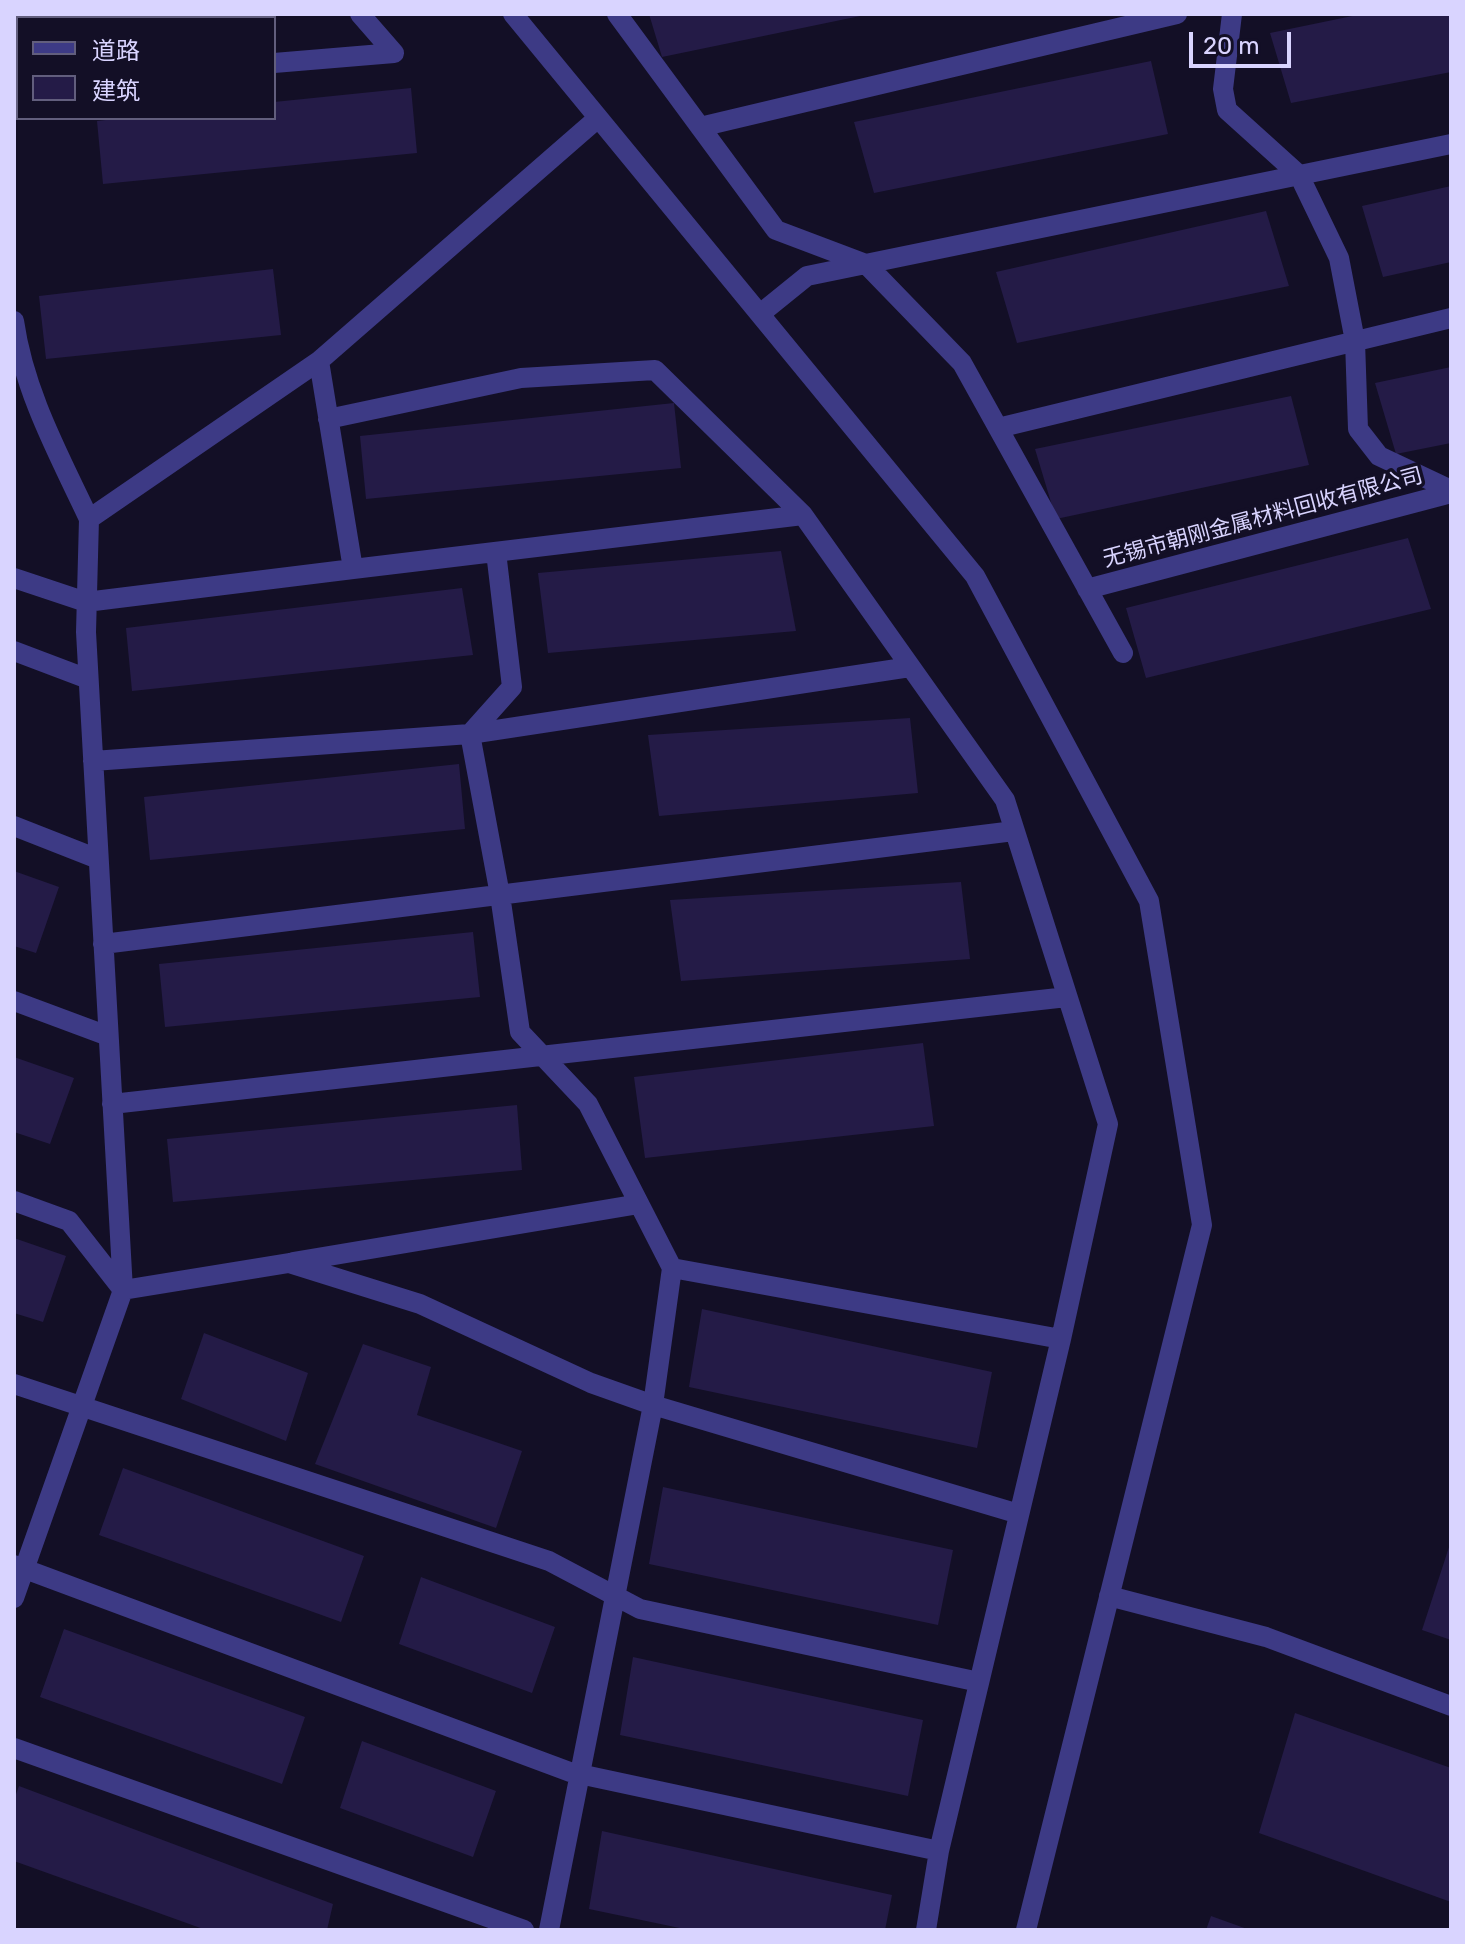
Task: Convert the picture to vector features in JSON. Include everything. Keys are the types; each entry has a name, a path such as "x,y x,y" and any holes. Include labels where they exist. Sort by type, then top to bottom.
{"street":[{"path":"276,63 394,53 360,14"},
{"path":"513,14 975,576 1149,901 1202,1225 1026,1930"},
{"path":"617,14 776,230 866,264 962,363 1123,653"},
{"path":"700,127 1177,14"},
{"path":"1232,14 1223,89 1227,110 1299,175 1339,258 1355,341 1358,429 1379,456 1451,492"},
{"path":"89,519 319,361 598,118"},
{"path":"760,314 807,276 1451,144"},
{"path":"998,428 1451,318"},
{"path":"14,321 18,348 37,409 89,519 86,602 88,679 123,1290 19,1567 14,1598"},
{"path":"319,361 353,569"},
{"path":"328,419 521,378 655,370 803,515 1005,800 1108,1124 1061,1339 939,1851 926,1930"},
{"name":"无锡市朝刚金属材料回收有限公司","path":"1087,589 1451,492"},
{"path":"14,578 86,602 803,515"},
{"path":"470,734 512,687 496,552"},
{"path":"14,651 88,679"},
{"path":"93,761 470,734 910,667"},
{"path":"470,734 500,895 520,1032 588,1104 672,1268 653,1405 549,1930"},
{"path":"14,826 98,859"},
{"path":"103,944 1014,831"},
{"path":"112,1104 1067,997"},
{"path":"14,1001 108,1036"},
{"path":"14,1201 69,1221 123,1290"},
{"path":"123,1290 639,1204"},
{"path":"289,1263 420,1304 591,1383 653,1405 1019,1514"},
{"path":"672,1268 1061,1339"},
{"path":"14,1384 549,1561 640,1609 979,1682"},
{"path":"19,1567 580,1774 939,1851"},
{"path":"1109,1596 1266,1637 1451,1706"},
{"path":"14,1748 524,1930"}],"building":[{"path":"14,14 46,14 16,16 14,19"},
{"path":"649,14 865,14 865,15 662,57"},
{"path":"1362,14 1451,14 1451,72 1291,103 1270,33"},
{"path":"1151,61 1168,134 874,193 854,122"},
{"path":"411,88 417,153 103,184 97,121 276,120 276,102"},
{"path":"1451,186 1451,262 1383,277 1362,206"},
{"path":"1266,211 1289,286 1017,343 996,272"},
{"path":"273,269 281,335 46,359 39,296"},
{"path":"1451,367 1451,443 1396,454 1375,383"},
{"path":"1291,396 1309,465 1056,519 1035,449"},
{"path":"674,403 681,468 366,499 360,436"},
{"path":"1408,538 1431,609 1146,678 1126,608"},
{"path":"781,551 796,631 548,653 538,573"},
{"path":"462,588 473,655 132,691 126,628"},
{"path":"910,718 918,793 659,816 648,735"},
{"path":"459,764 465,829 150,860 144,797"},
{"path":"14,871 59,887 36,953 14,946"},
{"path":"961,882 970,959 681,981 670,900"},
{"path":"473,932 480,997 165,1027 159,964"},
{"path":"923,1043 934,1126 645,1158 634,1077"},
{"path":"14,1057 74,1078 50,1144 14,1132"},
{"path":"517,1105 522,1170 173,1202 167,1139"},
{"path":"14,1238 66,1256 43,1322 14,1313"},
{"path":"702,1309 992,1372 977,1448 689,1387"},
{"path":"204,1333 308,1373 286,1441 181,1399"},
{"path":"363,1344 431,1367 417,1415 522,1451 496,1528 315,1464"},
{"path":"123,1468 364,1556 341,1622 99,1535"},
{"path":"663,1487 953,1550 938,1625 649,1564"},
{"path":"1451,1544 1451,1640 1422,1630"},
{"path":"421,1577 555,1627 532,1693 399,1644"},
{"path":"64,1629 305,1717 282,1784 40,1697"},
{"path":"633,1657 923,1720 908,1796 620,1735"},
{"path":"1295,1713 1451,1768 1451,1902 1259,1833"},
{"path":"362,1741 496,1791 473,1857 340,1808"},
{"path":"19,1786 333,1904 327,1930 206,1930 14,1861 14,1800"},
{"path":"602,1831 892,1895 885,1930 689,1930 589,1909"},
{"path":"1211,1916 1250,1930 1206,1930"}]}
